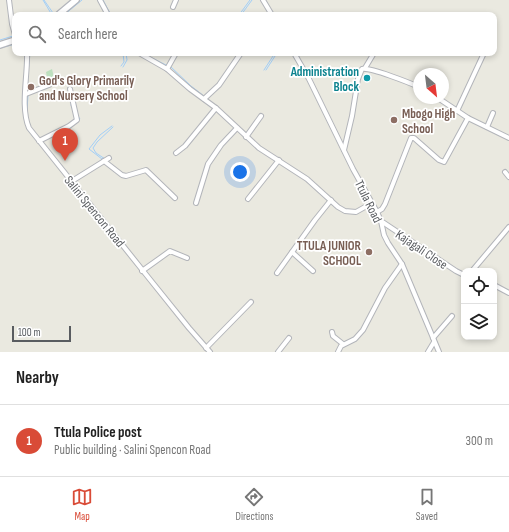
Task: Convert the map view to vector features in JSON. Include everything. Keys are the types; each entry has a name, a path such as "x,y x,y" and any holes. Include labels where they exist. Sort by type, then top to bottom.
{"street":[{"path":"8,0 12,24"},
{"path":"62,12 76,0"},
{"path":"100,0 106,12"},
{"path":"173,7 176,0"},
{"path":"263,0 270,12"},
{"path":"0,45 12,41"},
{"name":"Salini Spencon Road","path":"27,56 27,123 39,141 142,270 210,352"},
{"path":"145,56 167,68 216,108 259,148 307,179 345,211 351,212 360,210 372,203"},
{"path":"167,68 174,56"},
{"path":"204,99 223,80 239,56"},
{"name":"Ttula Road","path":"296,56 377,212 381,221 384,235 402,264 439,352"},
{"path":"344,150 352,116 358,79 362,69 365,68 372,56"},
{"path":"457,111 483,56"},
{"path":"365,68 413,85"},
{"path":"26,94 49,85"},
{"path":"39,141 69,126 77,120 70,89"},
{"path":"447,104 468,118 509,138"},
{"path":"176,153 185,146 216,108"},
{"path":"487,127 493,113"},
{"path":"246,137 261,116"},
{"path":"377,212 382,209 385,204 411,138 414,138 439,160 444,162 468,118"},
{"path":"196,203 206,167 221,145 237,128"},
{"path":"72,181 109,158"},
{"path":"248,199 279,160"},
{"path":"104,161 122,175 126,176 146,170 175,198"},
{"path":"505,172 509,177"},
{"path":"277,272 331,200"},
{"name":"Kajagali Close","path":"381,221 461,274"},
{"path":"475,268 509,227"},
{"path":"142,270 170,251 187,258"},
{"path":"292,252 313,271"},
{"path":"338,352 344,344 355,339 363,330 385,288 402,264"},
{"path":"497,286 508,290"},
{"path":"206,348 251,302"},
{"path":"428,352 434,340 452,316"},
{"path":"332,332 333,336 344,344"},
{"path":"278,352 289,338"}],"green space":[{"path":"52,69 55,82 48,83 46,72"}],"waterway":[{"path":"43,0 50,12"},
{"path":"44,0 52,12"},
{"path":"68,12 82,0"},
{"path":"103,0 109,12"},
{"path":"241,12 250,0"},
{"path":"243,12 252,0"},
{"path":"0,40 12,36"},
{"path":"0,48 12,45"},
{"path":"28,72 30,56"},
{"path":"121,66 124,62 123,56"},
{"path":"123,67 127,60 126,56"},
{"path":"148,56 168,66"},
{"path":"264,70 273,56"},
{"path":"266,70 275,56"},
{"path":"171,67 204,96"},
{"path":"23,94 25,69"},
{"path":"27,110 28,95"},
{"path":"204,101 208,105"},
{"path":"77,115 80,119 79,120"},
{"path":"25,121 27,128"},
{"path":"100,161 102,159 89,149 100,135 112,126"},
{"path":"105,159 96,153 93,148 97,142 113,127"},
{"path":"28,130 35,139"},
{"path":"46,152 68,180"}],"place":[{"name":"Administration Block","path":"367,78"},
{"name":"God's Glory Primarily and Nursery School","path":"31,87"},
{"name":"Mbogo High School","path":"394,120"},
{"name":"Ttula Police post","path":"65,161"},
{"name":"TTULA JUNIOR SCHOOL","path":"369,252"}]}
